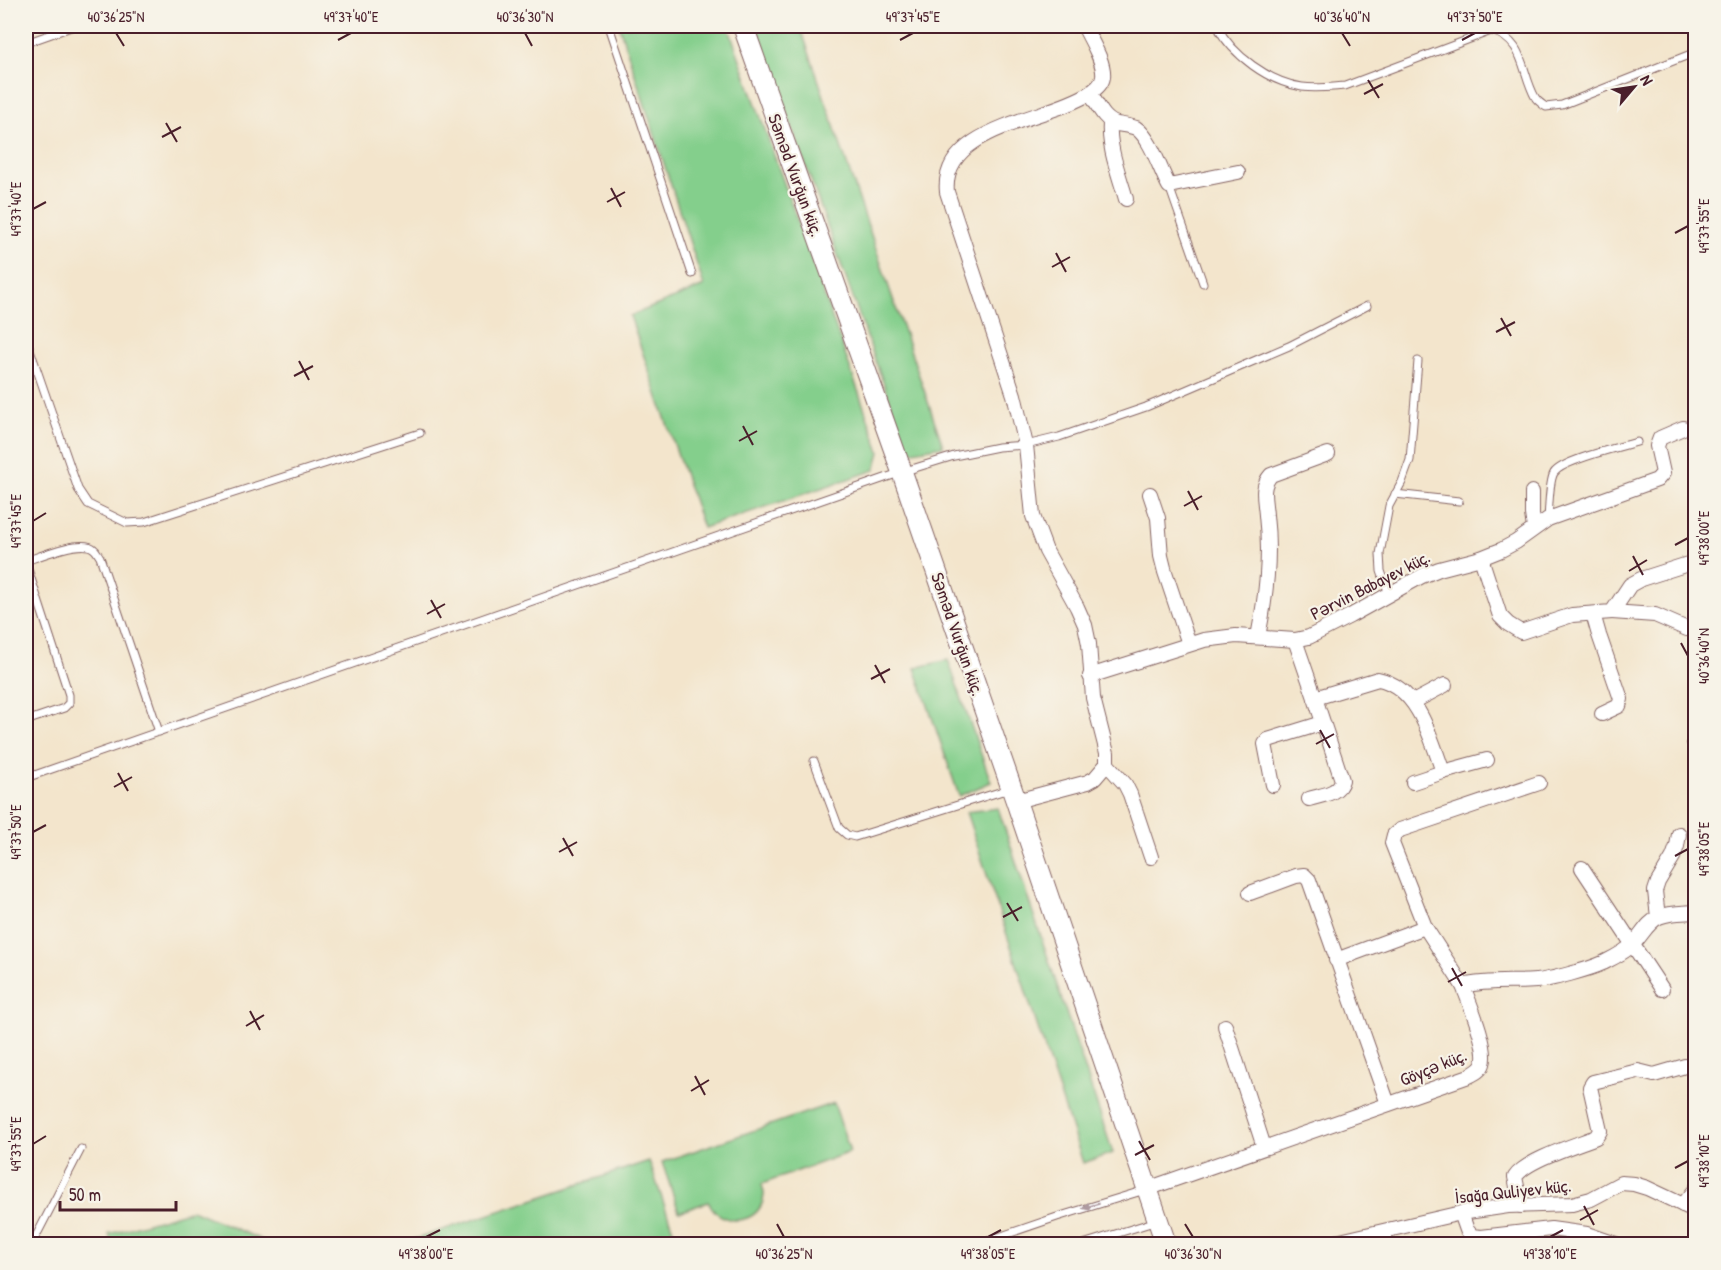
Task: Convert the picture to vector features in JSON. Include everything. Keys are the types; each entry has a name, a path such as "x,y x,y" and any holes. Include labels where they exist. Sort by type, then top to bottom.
{"main road":[{"name":"Səməd Vurğun küç.","path":"743,26 902,472 1166,1245"}],"street":[{"path":"1014,795 1089,782 1107,764 1107,753 1093,698 1089,644 1084,625 1077,607 1046,551 1033,516 1026,445 1014,395 946,183 954,158 965,147 985,135 1077,101 1100,85 1103,77 1102,63 1084,26"},
{"path":"1090,93 1110,122 1135,128 1143,136 1151,147 1169,186 1238,172"},
{"path":"1110,122 1111,145 1126,200"},
{"name":"Pərvin Babayev küç.","path":"1090,676 1189,644 1236,636 1295,640 1328,628 1422,576 1481,558 1516,542 1548,519 1657,480 1663,473 1657,446 1660,438 1683,428"},
{"path":"1257,637 1265,600 1269,559 1264,489 1266,481 1271,475 1328,454"},
{"path":"1532,492 1534,528"},
{"path":"1150,494 1158,518 1161,556 1165,572 1189,644"},
{"path":"1481,558 1500,616 1521,632 1572,615 1612,612 1654,615 1687,629 1695,629"},
{"path":"1612,612 1630,585 1641,579 1691,563"},
{"path":"1593,614 1621,699 1619,706 1602,714"},
{"path":"1295,640 1342,780 1341,787 1335,791 1309,799"},
{"path":"1315,698 1378,680 1388,681 1413,702 1423,718 1443,772"},
{"path":"1413,702 1445,685"},
{"path":"1273,785 1265,744 1268,740 1323,723"},
{"path":"1413,782 1487,760"},
{"path":"1107,764 1125,784 1130,794 1151,857"},
{"path":"1539,783 1400,830 1394,835 1392,843 1425,927 1463,986 1491,981 1539,981 1602,964 1634,944 1650,923 1658,917 1695,912"},
{"path":"1658,917 1655,891 1673,857 1679,834"},
{"path":"1582,868 1662,989"},
{"path":"1250,893 1296,876 1304,875 1309,880 1388,1104"},
{"path":"1336,960 1425,927"},
{"name":"Göyçə küç.","path":"1147,1189 1469,1076 1479,1070 1484,1063 1482,1045 1463,986"},
{"path":"1225,1026 1264,1147"},
{"path":"1521,1206 1515,1177 1520,1170 1533,1162 1596,1137 1600,1131 1590,1087 1593,1082 1638,1071 1654,1075 1685,1066"},
{"name":"İsağa Quliyev küç.","path":"1327,1245 1461,1213 1508,1206 1572,1204 1591,1199 1621,1183 1647,1188 1689,1208"},
{"path":"1689,1208 1695,1189"},
{"path":"1461,1213 1467,1230 1472,1236 1513,1239 1551,1229 1587,1234 1616,1245"}],"lane":[{"path":"26,42 74,26"},
{"path":"609,26 692,274"},
{"path":"1217,26 1234,51 1253,66 1278,79 1301,87 1322,88 1345,86 1491,31 1503,34 1518,50 1536,99 1546,107 1562,105 1695,52"},
{"path":"1169,186 1203,283"},
{"path":"26,778 902,472 954,456 998,447 1026,445 1059,437 1146,407 1289,346 1367,306"},
{"path":"26,338 78,489 88,504 127,523 144,522 420,433"},
{"path":"1389,594 1381,571 1380,554 1389,506 1402,482 1410,460 1418,361"},
{"path":"1548,519 1552,475 1558,467 1637,442"},
{"path":"1395,494 1459,501"},
{"path":"26,721 64,708 69,703 69,695 26,562 72,546 85,545 94,548 99,557 159,732"},
{"path":"814,761 839,828 847,835 855,837 1014,795"},
{"path":"32,1245 81,1149"},
{"path":"978,1245 1147,1189"},
{"path":"1083,1245 1158,1221"},
{"path":"1385,1231 1392,1245"}],"green space":[{"path":"619,26 728,26 880,452 875,470 703,528 630,316 704,286"},
{"path":"756,26 800,26 943,446 908,452"},
{"path":"948,660 991,782 959,796 915,668"},
{"path":"998,808 1113,1153 1083,1163 966,812"},
{"path":"834,1103 850,1152 762,1184 763,1202 754,1214 747,1218 732,1220 724,1217 716,1212 708,1202 679,1212 662,1162"},
{"path":"649,1161 678,1244 401,1244"},
{"path":"192,1210 271,1244 112,1244 109,1234"}]}
